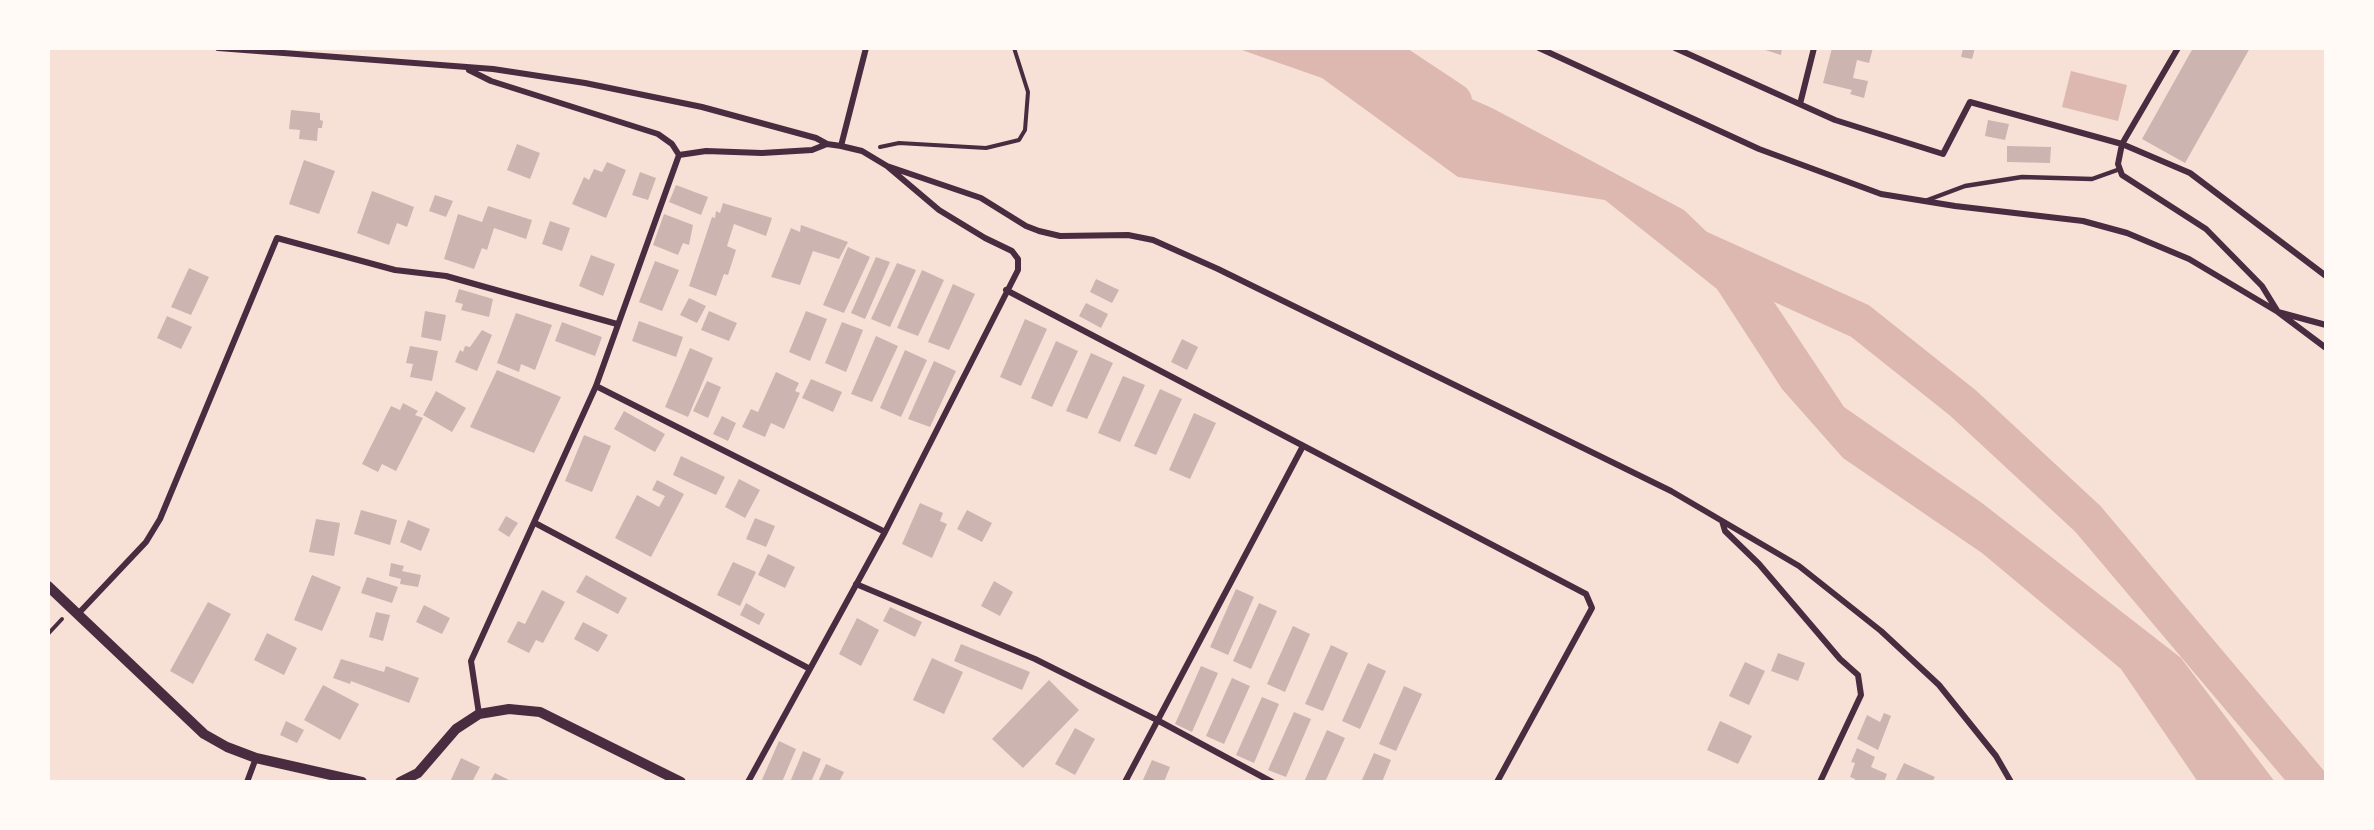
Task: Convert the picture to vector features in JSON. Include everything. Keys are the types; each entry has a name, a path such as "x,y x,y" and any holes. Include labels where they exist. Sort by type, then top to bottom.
{"street":[{"path":"218,48 493,69 585,83 702,107 816,138 827,144 862,151 887,166 939,210 985,238 1012,251 1018,259 1018,270 885,532 748,782"},
{"path":"841,146 866,48"},
{"path":"1539,48 1750,144 1819,173 1881,194 2083,221 2127,233 2189,259 2278,312 2326,348"},
{"path":"1675,48 1835,120 1943,154 1970,102 2122,144 2190,173 2326,276"},
{"path":"1800,104 1814,48"},
{"path":"2178,48 2122,144 2118,164 2122,175 2206,229 2262,286 2278,312 2326,325"},
{"path":"466,68 491,81 658,134 672,144 679,155"},
{"path":"679,155 706,151 762,153 812,150 827,144"},
{"path":"479,714 471,661 596,386 679,155"},
{"path":"887,166 981,198 1026,226 1039,231 1060,236 1128,235 1153,240 1228,274 1671,490 1799,566 1881,631 1939,685 1996,756 2011,782"},
{"path":"74,613 146,542 160,519 277,238 395,270 446,276 617,324"},
{"path":"1006,290 1586,594 1592,608 1497,782"},
{"path":"596,386 885,532"},
{"path":"1125,782 1303,446"},
{"path":"1722,522 1725,531 1759,564 1840,659 1858,675 1861,695 1820,782"},
{"path":"535,523 810,669"},
{"path":"856,584 1035,658 1272,782"},
{"path":"48,586 204,734 227,747 256,758 362,782"},
{"path":"400,782 418,773 456,729 479,714 509,709 540,712 681,782"},
{"path":"247,782 256,758"}],"lane":[{"path":"1925,201 1965,186 2011,178 2092,179 2120,169"}],"path":[{"path":"862,151 899,143 986,148 1019,140 1025,130 1028,92 1014,48"},
{"path":"48,634 74,613"}],"shaded area":[{"path":"1236,48 1355,48 1492,108 1684,210 1764,287 1844,407 1982,503 2181,658 2275,782 2198,782 2121,669 1982,553 1843,458 1782,389 1717,289 1605,200 1458,177 1322,78"},
{"path":"2071,71 2127,85 2118,121 2062,107"}],"building":[{"path":"1759,48 1782,48 1781,55"},
{"path":"1832,48 1873,48 1869,63 1857,60 1853,78 1868,81 1864,98 1850,94 1852,90 1823,83"},
{"path":"1963,48 1975,48 1972,59 1961,57"},
{"path":"2193,48 2250,48 2185,163 2142,139"},
{"path":"291,110 320,113 320,120 323,121 322,128 318,128 317,141 299,139 300,130 289,129"},
{"path":"1988,120 2009,124 2005,140 1985,136"},
{"path":"517,144 540,153 530,179 507,170"},
{"path":"2007,146 2051,147 2050,163 2007,162"},
{"path":"304,160 335,171 319,214 289,204"},
{"path":"607,162 626,170 606,218 572,204 584,177 589,180 594,169 602,172"},
{"path":"640,172 656,178 648,200 632,195"},
{"path":"676,185 708,197 701,215 669,202"},
{"path":"372,191 414,207 407,227 397,223 389,245 357,233"},
{"path":"435,195 453,201 446,217 429,211"},
{"path":"723,203 772,218 766,236 734,224 727,246 736,250 728,275 724,274 716,296 689,286 712,217 715,218 716,211 720,213"},
{"path":"488,206 532,220 526,239 494,228 487,250 482,248 474,269 444,259 458,214 482,222"},
{"path":"664,214 693,225 689,245 683,243 678,255 653,245"},
{"path":"550,221 570,228 562,251 542,244"},
{"path":"801,225 848,242 839,259 813,251 800,285 771,277 791,228 800,232"},
{"path":"848,247 870,257 844,313 823,305"},
{"path":"591,255 615,264 603,296 579,286"},
{"path":"876,257 890,262 865,319 851,313"},
{"path":"655,261 679,270 662,311 639,302"},
{"path":"897,263 916,270 890,327 871,319"},
{"path":"189,268 209,277 191,315 171,307"},
{"path":"922,270 944,280 918,336 897,328"},
{"path":"1096,279 1119,290 1112,303 1090,292"},
{"path":"953,284 975,294 949,350 928,342"},
{"path":"459,289 493,299 489,317 461,310 463,304 455,302"},
{"path":"689,298 706,306 697,323 680,315"},
{"path":"1086,303 1108,314 1101,328 1079,316"},
{"path":"425,311 446,315 441,341 421,337"},
{"path":"709,311 737,323 729,341 701,330"},
{"path":"806,311 827,319 810,361 789,352"},
{"path":"516,313 552,325 535,370 521,364 519,372 497,363"},
{"path":"167,316 192,327 181,349 157,338"},
{"path":"1025,319 1047,329 1021,386 1000,377"},
{"path":"639,321 683,337 676,357 632,341"},
{"path":"562,322 602,337 595,356 555,341"},
{"path":"842,322 863,330 846,372 825,363"},
{"path":"482,330 492,335 477,371 455,362 460,350 463,352 465,346 470,347"},
{"path":"876,336 898,346 872,402 851,394"},
{"path":"1182,339 1198,347 1187,370 1171,362"},
{"path":"1056,341 1078,351 1052,407 1031,398"},
{"path":"410,346 438,351 432,381 410,377 413,364 406,363"},
{"path":"690,348 713,358 688,417 665,407"},
{"path":"905,350 927,360 901,417 880,408"},
{"path":"1091,353 1113,363 1087,419 1066,411"},
{"path":"934,361 956,371 930,427 908,419"},
{"path":"497,370 561,397 534,453 470,427"},
{"path":"776,372 799,383 795,391 800,393 784,429 771,423 765,437 742,427 751,409 758,412"},
{"path":"1123,376 1145,385 1120,442 1098,433"},
{"path":"811,379 842,392 833,412 802,398"},
{"path":"707,381 721,387 708,418 693,411"},
{"path":"1160,389 1182,399 1156,455 1134,446"},
{"path":"436,391 466,408 452,432 423,415"},
{"path":"403,403 418,411 415,415 423,418 396,471 382,464 378,472 362,464 391,406 400,410"},
{"path":"624,411 665,434 655,452 614,429"},
{"path":"1194,413 1216,423 1190,479 1169,470"},
{"path":"722,416 736,423 728,441 713,434"},
{"path":"584,435 611,446 592,492 565,481"},
{"path":"681,456 725,477 716,495 673,475"},
{"path":"739,479 760,490 745,518 725,507"},
{"path":"657,480 684,494 651,557 615,538 637,495 659,507 665,496 652,490"},
{"path":"920,503 943,513 940,521 947,524 932,558 902,544"},
{"path":"361,510 397,520 390,545 354,534"},
{"path":"967,510 992,523 982,542 957,529"},
{"path":"506,516 518,523 509,537 498,530"},
{"path":"755,518 775,526 766,547 746,539"},
{"path":"316,519 340,523 334,556 309,552"},
{"path":"408,520 430,529 421,551 400,542"},
{"path":"768,554 795,567 785,588 758,575"},
{"path":"733,562 756,572 740,606 717,595"},
{"path":"391,563 404,566 402,571 421,575 418,587 400,584 401,579 389,576"},
{"path":"312,575 341,587 322,631 294,620"},
{"path":"586,575 627,598 618,614 576,592"},
{"path":"367,577 398,587 392,603 361,593"},
{"path":"994,581 1013,592 1000,616 981,606"},
{"path":"1236,589 1254,597 1228,655 1210,647"},
{"path":"542,590 565,602 543,643 536,640 529,653 507,642 518,621 525,624"},
{"path":"208,602 231,614 193,684 170,671"},
{"path":"746,603 765,614 759,625 740,615"},
{"path":"1259,603 1277,611 1251,669 1233,661"},
{"path":"424,605 450,618 442,634 416,622"},
{"path":"890,607 922,622 915,637 883,621"},
{"path":"376,612 390,615 383,641 369,637"},
{"path":"857,618 879,630 861,666 839,654"},
{"path":"583,622 608,635 598,652 574,639"},
{"path":"1293,626 1310,634 1285,692 1267,684"},
{"path":"267,633 297,648 284,675 254,660"},
{"path":"961,644 1030,672 1022,690 954,661"},
{"path":"1331,645 1348,653 1323,711 1305,704"},
{"path":"1778,653 1805,663 1798,681 1771,671"},
{"path":"932,658 963,672 944,714 913,700"},
{"path":"341,659 384,672 386,666 419,678 409,703 351,681 350,684 333,678"},
{"path":"1745,662 1765,671 1749,705 1729,696"},
{"path":"1368,663 1386,671 1360,729 1342,721"},
{"path":"1201,666 1218,673 1192,732 1175,724"},
{"path":"1232,678 1250,686 1224,744 1206,736"},
{"path":"1049,680 1079,710 1023,768 992,739"},
{"path":"323,685 359,704 340,740 304,720"},
{"path":"1404,686 1422,694 1396,751 1379,744"},
{"path":"1262,697 1279,704 1254,763 1236,755"},
{"path":"1294,712 1311,719 1286,777 1268,770"},
{"path":"1884,713 1891,716 1878,750 1857,739 1867,715 1880,722"},
{"path":"286,721 304,730 297,743 280,735"},
{"path":"1720,721 1752,736 1738,764 1707,750"},
{"path":"1075,728 1095,739 1075,775 1055,764"},
{"path":"1327,730 1345,738 1325,782 1304,782"},
{"path":"779,741 796,749 782,782 761,782"},
{"path":"1857,748 1875,757 1871,767 1887,774 1884,782 1854,782 1855,779 1850,777 1855,763 1851,762"},
{"path":"803,751 821,759 811,782 790,782"},
{"path":"1374,753 1391,760 1382,782 1361,782"},
{"path":"461,758 480,767 472,782 450,782"},
{"path":"1152,760 1170,767 1164,782 1142,782"},
{"path":"1904,763 1935,777 1932,782 1895,782"},
{"path":"826,764 844,772 839,782 818,782"},
{"path":"495,773 513,782 490,782"}],"waterway":[{"path":"1374,48 1454,101"},
{"path":"1701,249 1860,321 1963,403 2088,519 2310,782"}]}
